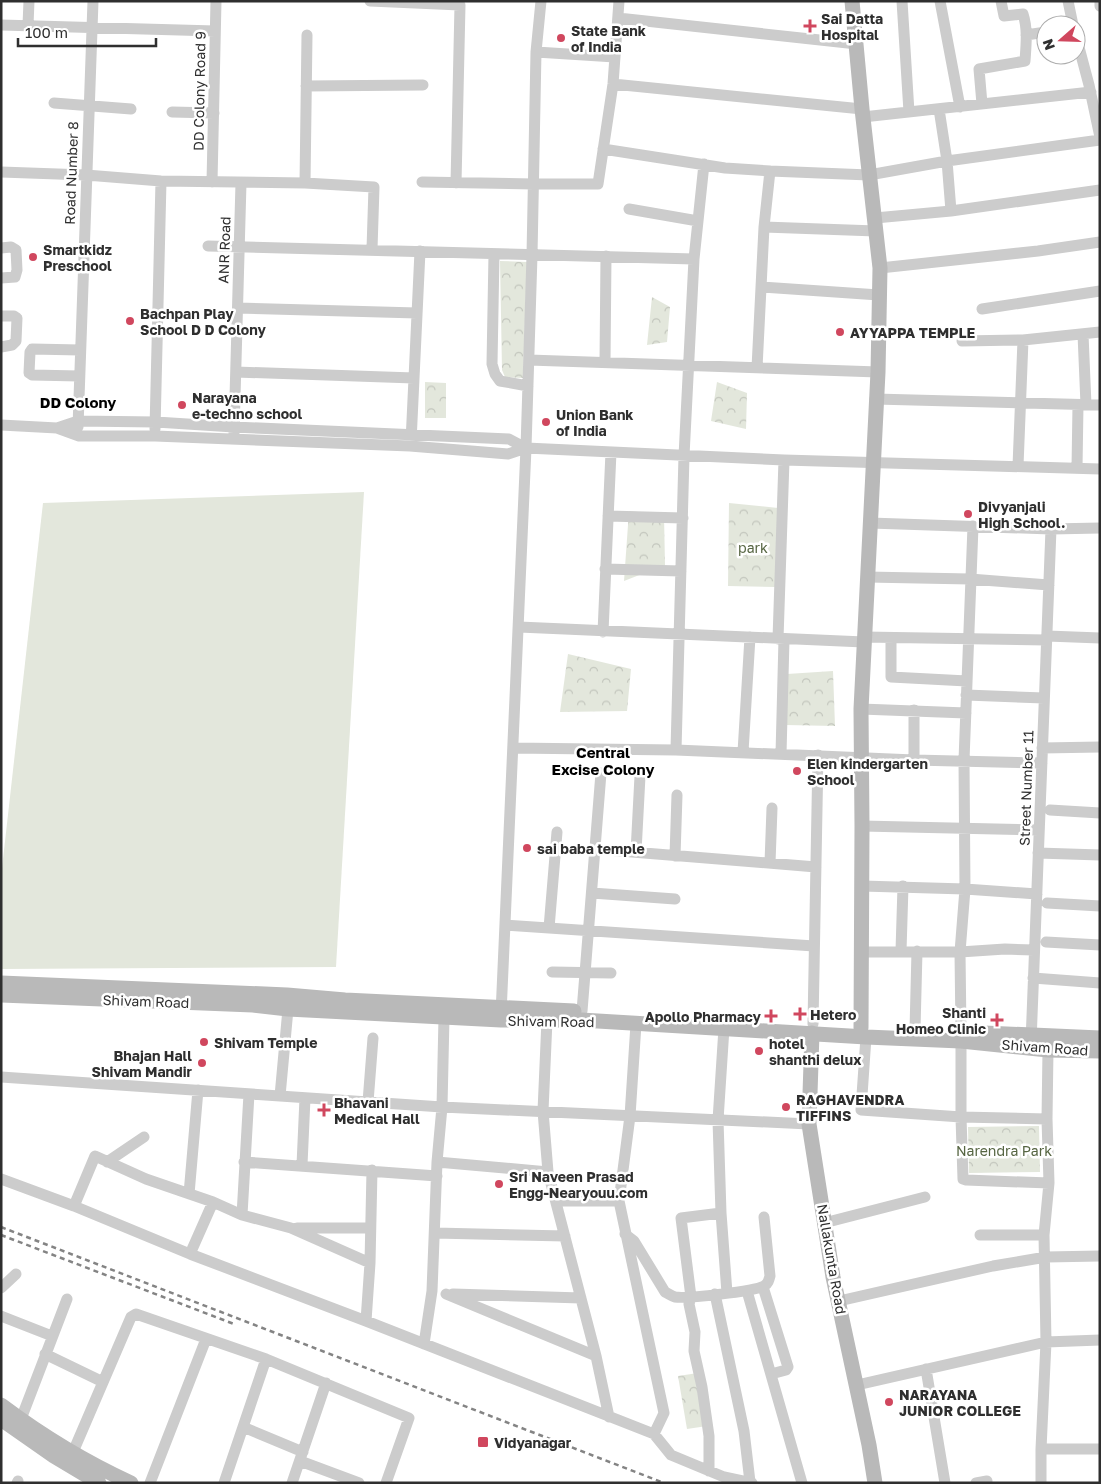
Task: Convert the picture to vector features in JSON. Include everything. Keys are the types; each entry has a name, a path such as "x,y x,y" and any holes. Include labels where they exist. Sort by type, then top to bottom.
{"main road":[{"path":"852,1 880,268 878,372 875,399 861,709 862,886 860,952 863,1033"},
{"name":"Shivam Road","path":"1,983 287,995 501,1013 547,1020 581,1020 724,1028 820,1029"},
{"name":"Shivam Road","path":"1,995 252,1005 288,1009 444,1017 501,1013 582,1012 863,1033 961,1036 1031,1041 1100,1038"},
{"name":"Nallakunta Road","path":"820,1029 809,1124 838,1301 869,1444 875,1483"},
{"name":"Shivam Road","path":"863,1033 915,1030 961,1036"},
{"name":"Shivam Road","path":"1031,1041 1048,1050 1100,1051"},
{"path":"1,1404 73,1452 131,1483"},
{"path":"1,1420 78,1478 99,1483"}],"street":[{"path":"28,25 29,1"},
{"name":"Road Number 8","path":"79,436 79,376 93,1"},
{"name":"DD Colony Road 9","path":"212,182 216,1"},
{"path":"370,1 460,5 456,183"},
{"path":"501,1013 526,448 536,52 541,1"},
{"path":"422,182 598,184 613,84 619,1"},
{"path":"940,1 960,107"},
{"path":"982,104 979,68 1025,61 1026,22 1023,14 1004,16 1001,1"},
{"path":"1068,1 1071,15"},
{"path":"1100,1 1100,6"},
{"path":"905,2 909,112"},
{"path":"618,18 857,44"},
{"path":"1,25 215,31"},
{"path":"306,184 307,34"},
{"path":"1026,35 1036,34"},
{"path":"536,52 615,57"},
{"path":"603,149 770,172 869,175 1100,138 1093,87 1086,65"},
{"path":"613,84 863,113 909,112 960,107 1093,87"},
{"path":"306,86 423,85"},
{"path":"54,103 131,109"},
{"path":"939,109 947,161 951,211"},
{"path":"172,112 214,113"},
{"path":"676,750 684,456 694,259 704,164"},
{"path":"1,172 374,188 372,249"},
{"path":"757,368 764,227 770,172"},
{"path":"155,436 161,180"},
{"name":"ANR Road","path":"234,439 242,182"},
{"path":"764,227 876,225 951,211 1100,190"},
{"path":"629,209 698,221"},
{"path":"880,268 1038,251 1100,242"},
{"path":"208,246 694,259"},
{"path":"1,248 11,247 16,250 17,270 15,277 1,278"},
{"path":"410,446 420,251"},
{"path":"494,254 492,364 495,374 500,381 528,386"},
{"path":"605,362 606,256"},
{"path":"761,287 879,295"},
{"path":"982,309 1100,291"},
{"path":"238,308 417,313"},
{"path":"1,316 14,316 17,318 16,341 12,345 1,346"},
{"path":"962,342 1023,340 1100,332"},
{"path":"1077,468 1082,405 1083,334"},
{"path":"1018,466 1023,340"},
{"path":"79,376 32,375 29,373 29,359 32,349 80,350"},
{"path":"528,360 878,372"},
{"path":"236,372 414,378"},
{"path":"875,399 1100,406"},
{"path":"57,428 78,421 156,422 509,439 526,448"},
{"path":"1,425 57,428 79,436 155,436 410,446 508,454 526,448 784,460 1100,469"},
{"path":"603,632 611,452"},
{"path":"781,754 784,460"},
{"path":"608,516 683,518"},
{"path":"870,523 1051,529 1100,528"},
{"path":"973,526 964,760 965,889 960,952 963,1177 965,1180 1049,1183"},
{"name":"Street Number 11","path":"1031,1041 1051,529"},
{"path":"605,569 681,571"},
{"path":"867,577 970,579 1049,585"},
{"path":"519,627 781,639 1100,638"},
{"path":"744,752 750,637"},
{"path":"890,638 890,676 892,678 967,681"},
{"path":"966,695 1044,698"},
{"path":"861,709 966,713"},
{"path":"914,710 914,760"},
{"path":"513,748 676,750 914,760 1042,763"},
{"path":"1042,748 1100,748"},
{"path":"818,756 814,946 820,1029"},
{"path":"582,1012 601,773"},
{"path":"636,852 640,776"},
{"path":"675,856 677,795"},
{"path":"770,863 772,808"},
{"path":"1050,810 1100,813"},
{"path":"862,826 1039,830"},
{"path":"549,928 557,832"},
{"path":"595,849 816,866"},
{"path":"1038,853 1100,855"},
{"path":"862,886 902,886 1037,894"},
{"path":"901,951 902,886"},
{"path":"592,893 675,899"},
{"path":"1047,903 1100,906"},
{"path":"505,925 814,946"},
{"path":"1046,942 1100,945"},
{"path":"860,952 1034,950"},
{"path":"915,1030 917,951"},
{"path":"552,972 611,973"},
{"path":"1033,978 1100,983"},
{"path":"280,1096 288,1009"},
{"path":"424,1344 432,1291 436,1176 442,1107 444,1017"},
{"path":"547,1020 543,1111 548,1172 596,1356 609,1417"},
{"path":"636,1024 630,1116 619,1201 664,1413 654,1434"},
{"path":"724,1028 718,1120 721,1213 728,1292"},
{"path":"863,1033 861,1110 961,1117 1047,1119"},
{"path":"368,1102 373,1038"},
{"path":"1041,1483 1046,1342 1046,1257 1044,1234 1049,1183 1047,1119 1048,1050"},
{"path":"1,1077 442,1107 809,1124"},
{"path":"189,1194 198,1090"},
{"path":"242,1215 249,1094"},
{"path":"302,1165 306,1098"},
{"path":"107,1162 144,1137"},
{"path":"74,1206 95,1156 146,1179 213,1202 242,1215 292,1228 370,1263"},
{"path":"244,1162 436,1176"},
{"path":"437,1162 548,1172"},
{"path":"366,1321 370,1263 372,1170"},
{"path":"1,1179 654,1434 672,1455 724,1477 751,1483 741,1413 715,1294"},
{"path":"824,1223 925,1197"},
{"path":"557,1201 619,1201"},
{"path":"190,1254 213,1202"},
{"path":"709,1471 708,1436 702,1387 694,1351 695,1332 689,1304 691,1297 681,1218 721,1213"},
{"path":"625,1234 634,1241 665,1292 674,1297 747,1291 763,1287 768,1282 770,1276 764,1217"},
{"path":"292,1228 370,1228"},
{"path":"435,1233 565,1236"},
{"path":"980,1235 1044,1234"},
{"path":"838,1301 993,1266 1046,1257 1100,1256"},
{"path":"1,1288 16,1274"},
{"path":"763,1287 788,1367 784,1371 771,1374"},
{"path":"432,1291 446,1294 596,1356"},
{"path":"747,1291 802,1483"},
{"path":"446,1294 581,1298"},
{"path":"21,1419 67,1299"},
{"path":"73,1452 131,1317 136,1314 266,1358 409,1418 386,1483"},
{"path":"1,1316 52,1336"},
{"path":"150,1483 206,1339"},
{"path":"857,1385 1046,1342 1100,1340"},
{"path":"45,1354 103,1382"},
{"path":"224,1483 266,1358"},
{"path":"926,1369 946,1483"},
{"path":"292,1483 326,1383"},
{"path":"243,1427 359,1483"},
{"path":"1041,1449 1100,1449"}],"green space":[{"path":"500,261 527,262 523,378 505,377 502,370"},
{"path":"652,297 670,307 667,342 647,345"},
{"path":"425,382 446,383 446,418 425,418"},
{"path":"717,382 747,393 746,429 711,421"},
{"path":"364,492 336,967 1,969 1,877 43,503"},
{"name":"park","path":"729,503 778,508 775,587 728,586"},
{"path":"629,511 664,515 665,565 624,581"},
{"path":"568,654 631,669 627,711 560,712"},
{"path":"833,671 835,726 786,725 787,674"},
{"name":"Narendra Park","path":"1039,1126 1040,1172 969,1173 968,1127"},
{"path":"698,1373 707,1426 687,1429 678,1376"}],"railway":[{"path":"1,1227 664,1483"},
{"path":"1,1235 234,1324"}],"place":[{"name":"Sai Datta Hospital","path":"810,26"},
{"name":"State Bank of India","path":"561,38"},
{"name":"Smartkidz Preschool","path":"33,257"},
{"name":"Bachpan Play School D D Colony","path":"130,321"},
{"name":"AYYAPPA TEMPLE","path":"840,332"},
{"name":"Narayana e-techno school","path":"182,405"},
{"name":"Union Bank of India","path":"546,422"},
{"name":"Divyanjali High School.","path":"968,514"},
{"name":"Elen kindergarten School","path":"797,771"},
{"name":"sai baba temple","path":"527,848"},
{"name":"Hetero","path":"800,1014"},
{"name":"Apollo Pharmacy","path":"771,1016"},
{"name":"Shanti Homeo Clinic","path":"997,1020"},
{"name":"Shivam Temple","path":"204,1042"},
{"name":"hotel shanthi delux","path":"759,1051"},
{"name":"Bhajan Hall Shivam Mandir","path":"202,1063"},
{"name":"RAGHAVENDRA TIFFINS","path":"786,1107"},
{"name":"Bhavani Medical Hall","path":"324,1110"},
{"name":"Sri Naveen Prasad Engg-Nearyouu.com","path":"499,1184"},
{"name":"NARAYANA JUNIOR COLLEGE","path":"889,1402"},
{"name":"Vidyanagar","path":"483,1442"}],"district":[{"name":"DD Colony","path":"78,402"},
{"name":"Central Excise Colony","path":"603,760"}]}
